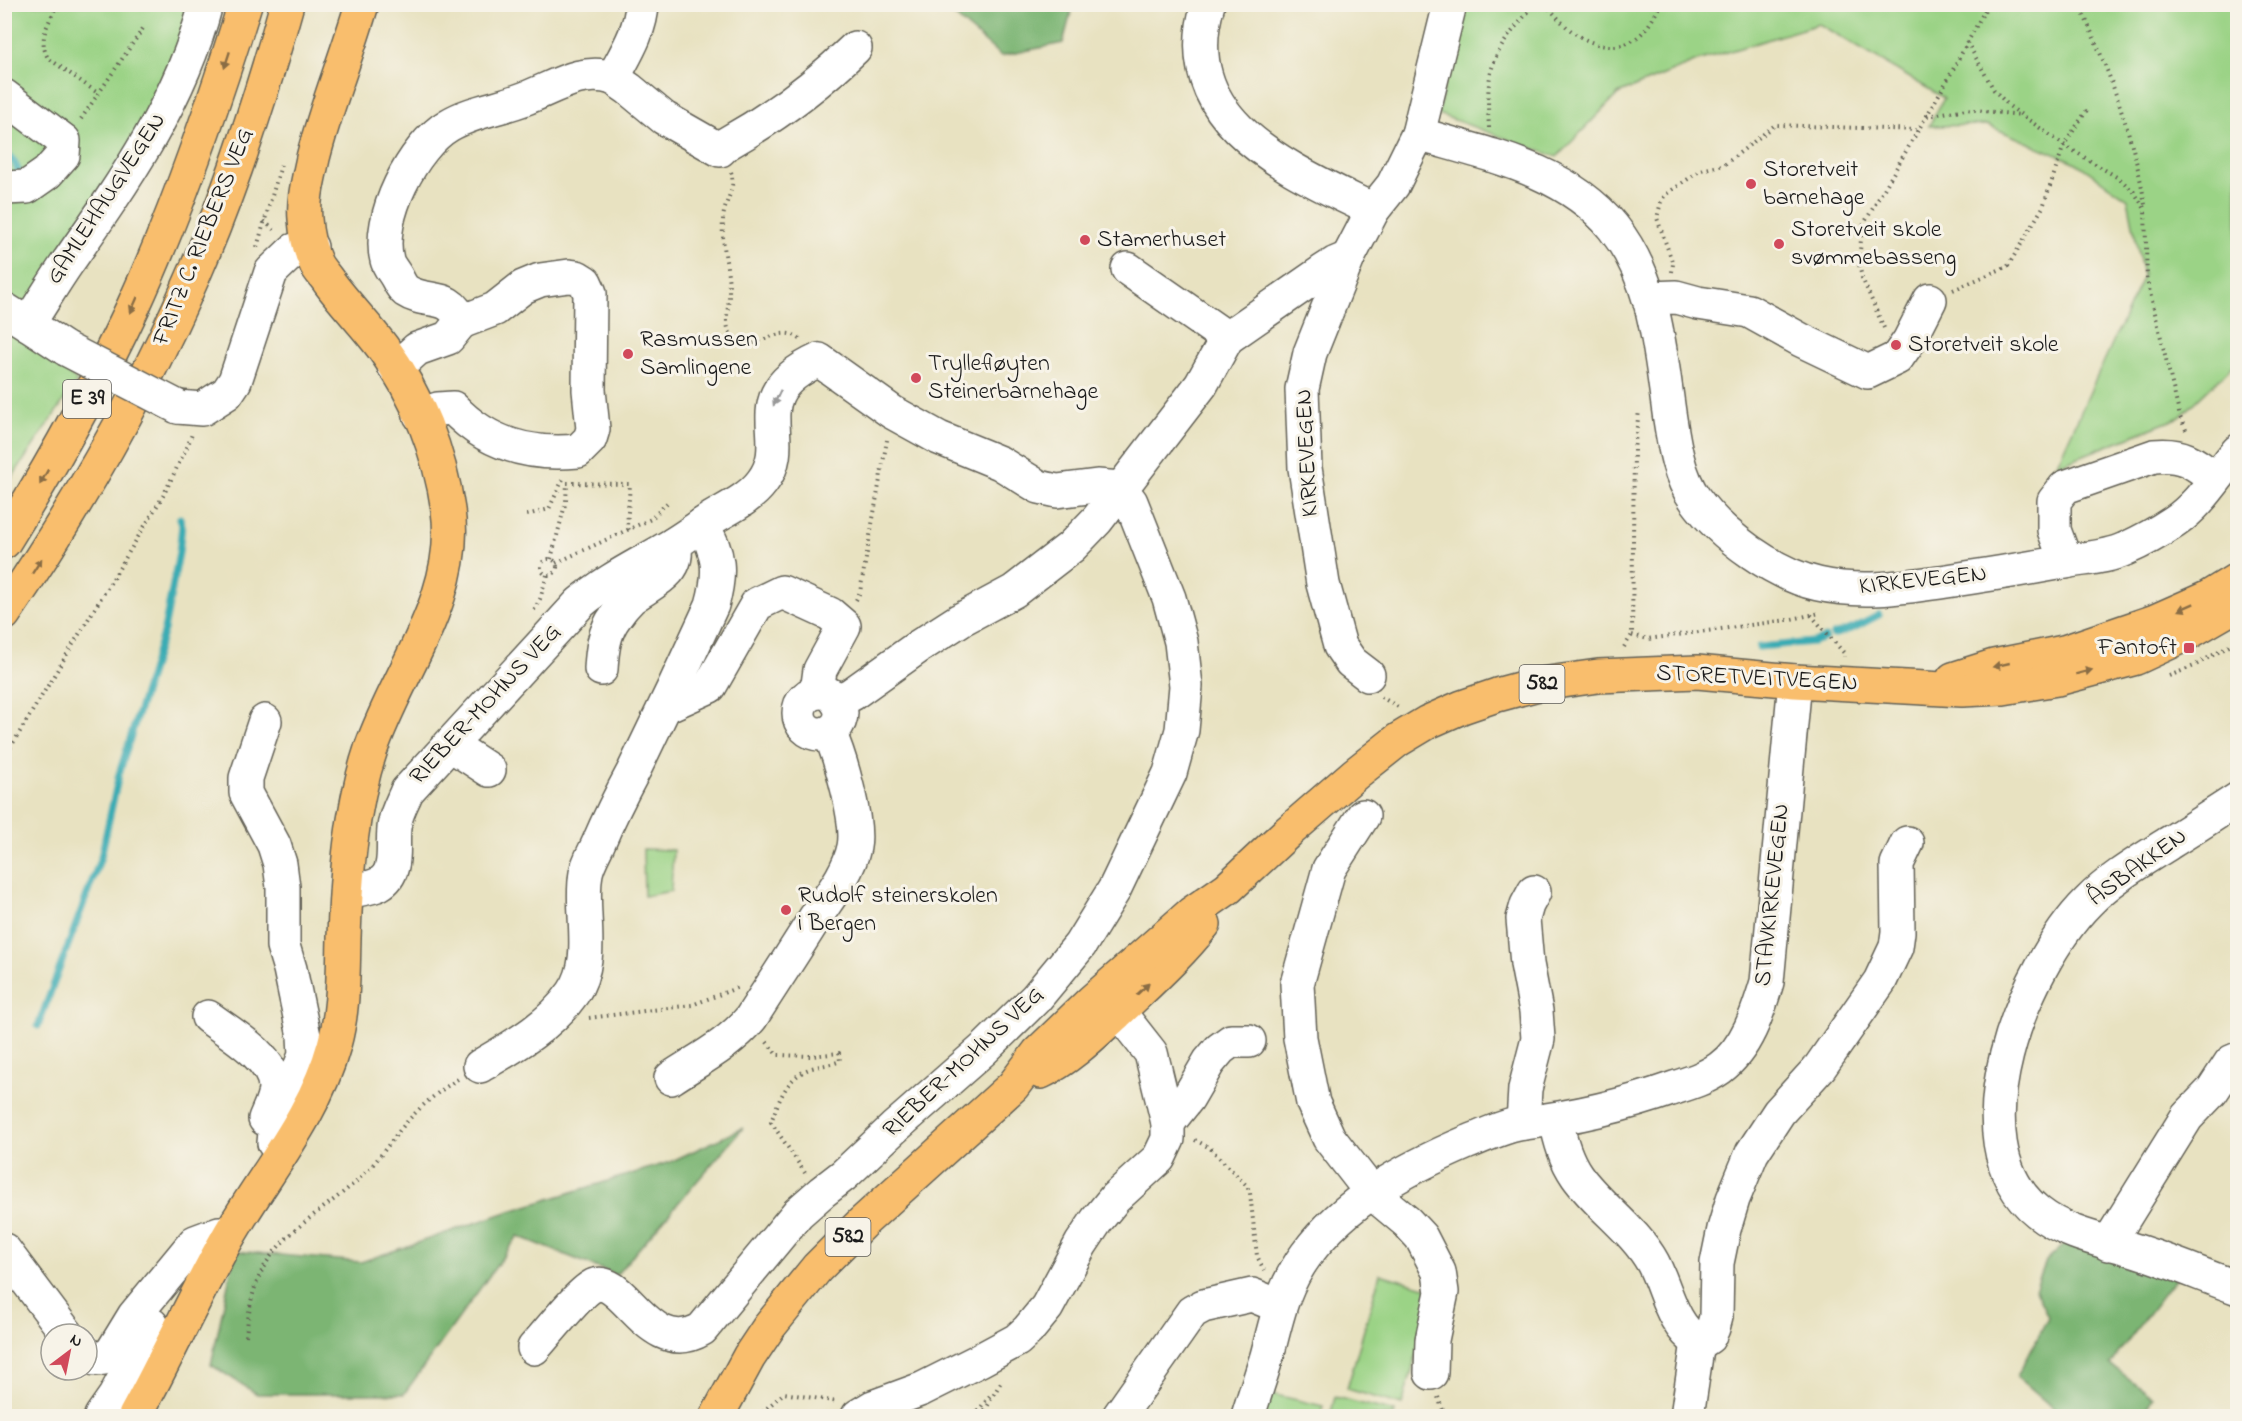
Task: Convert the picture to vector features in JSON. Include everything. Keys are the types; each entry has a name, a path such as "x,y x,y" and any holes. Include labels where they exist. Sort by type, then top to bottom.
{"main road":[{"name":"FRITZ C. RIEBERS VEG","path":"4,542 81,410 134,304 186,180 245,4"},
{"name":"FRITZ C. RIEBERS VEG","path":"4,614 73,509 112,442 172,324 219,212 268,71 287,4"},
{"name":"E 39","path":"268,71 292,4"},
{"path":"135,1416 229,1235 279,1146 312,1104 323,1080 335,1042 344,969 347,892 354,816 371,749 435,604 445,573 449,539 448,513 440,467 420,414 385,351 316,266 305,218 307,185 329,102 350,46 362,4"},
{"path":"350,46 375,4"},
{"name":"STORETVEITVEGEN","path":"1922,688 1994,666 2064,652 2155,621 2207,598 2238,579"},
{"name":"STORETVEITVEGEN","path":"717,1416 749,1357 795,1294 817,1268 863,1222 1013,1086 1049,1068 1103,1013 1170,963 1212,914 1228,888 1297,824 1398,740 1428,722 1462,707 1534,685 1598,676 1697,672 1795,681 1922,688 1962,690 2003,688 2079,673 2136,657 2179,638 2238,604"}],"street":[{"name":"GAMLEHAUGVEGEN","path":"190,408 66,349 13,320 67,263 123,183 164,112 188,64 206,4"},
{"path":"613,78 634,39 642,14 642,4"},
{"path":"1208,4 1202,28 1200,51 1204,76 1216,101 1234,127 1285,164 1373,210"},
{"name":"KIRKEVEGEN","path":"1368,675 1351,662 1334,632 1314,536 1305,468 1302,389 1307,364 1348,258 1373,210 1393,185 1418,134 1450,4"},
{"path":"461,322 458,312 446,302 417,296 403,289 387,260 385,237 388,219 407,172 423,148 436,134 458,120 515,103 575,77 593,73 613,78 630,89 664,118 720,150 726,144 783,110 855,48"},
{"path":"4,96 64,141 63,155 47,173 27,187 7,184"},
{"name":"KIRKEVEGEN","path":"1418,134 1490,156 1557,182 1580,195 1612,226 1658,297 1674,446 1694,498 1739,542 1763,560 1790,575 1816,583 1873,590 2023,570 2110,554 2124,550 2176,521 2238,451"},
{"path":"190,408 227,393 235,381 271,272 294,250 311,247"},
{"path":"828,708 944,631 1014,591 1071,547 1097,520 1201,385 1227,338 1322,272 1348,258"},
{"path":"1128,269 1227,338"},
{"path":"394,366 417,349 448,338 461,322 495,309 523,287 540,280 569,276 577,277 585,282 590,293 589,379 593,429 590,439 578,451 536,451 504,443 479,432 453,408 420,414"},
{"path":"1658,297 1749,311 1801,340 1868,372 1897,358 1909,341 1930,300"},
{"path":"819,360 892,412 939,438 1000,463 1039,488 1057,491 1097,486 1120,488"},
{"name":"RIEBER-MOHNS VEG","path":"347,892 379,884 385,879 393,860 394,823 407,791 580,603 601,586 674,544 752,493 763,481 771,466 772,410 775,398 786,381 801,368 819,360"},
{"path":"2066,562 2054,530 2054,501 2065,487 2154,456 2168,455 2187,459 2215,478"},
{"name":"RIEBER-MOHNS VEG","path":"534,1348 583,1294 597,1284 603,1284 614,1290 664,1333 682,1336 698,1331 708,1323 798,1213 844,1175 1011,1024 1059,972 1080,945 1104,908 1170,773 1178,747 1184,712 1186,686 1181,642 1169,598 1131,501 1120,488"},
{"path":"480,1066 526,1038 550,1019 573,993 581,979 587,941 583,892 587,869 666,706 712,605 716,591 718,574 716,552 702,525"},
{"name":"RIEBER-MOHNS VEG","path":"602,669 603,645 614,618 630,599 663,578 674,558 674,544"},
{"path":"666,706 710,686 757,604 782,592 830,614 844,626 820,670 852,813 855,844 851,859 829,898 742,1029 671,1078"},
{"name":"STAVKIRKEVEGEN","path":"1248,1416 1284,1295 1306,1255 1334,1223 1371,1192 1428,1159 1487,1135 1522,1123 1556,1120 1656,1095 1707,1077 1732,1056 1753,1024 1767,982 1795,681"},
{"path":"265,721 246,778 246,792 274,845 279,864 283,887 283,946 304,1036 305,1055 275,1132 279,1146"},
{"path":"451,745 489,770"},
{"name":"ÅSBAKKEN","path":"2238,799 2132,866 2088,902 2070,923 2050,951 2034,981 2018,1020 2002,1076 1998,1107 1999,1139 2009,1172 2016,1186 2038,1212 2055,1223 2108,1244 2238,1288"},
{"path":"1363,816 1329,869 1297,984 1300,1038 1316,1112 1329,1138 1371,1192 1421,1236 1439,1272 1442,1292 1432,1340 1431,1373"},
{"path":"1698,1342 1709,1337 1713,1328 1716,1317 1717,1263 1724,1229 1733,1199 1752,1153 1779,1112 1820,1067 1880,981 1896,947 1898,932 1897,864 1907,843"},
{"path":"1522,1123 1525,1089 1538,1039 1523,919 1534,892"},
{"path":"1103,1013 1157,1084 1168,1130"},
{"path":"208,1017 259,1056 271,1071 275,1087 274,1097 265,1119 262,1136 279,1146"},
{"path":"865,1412 932,1384 1017,1340 1028,1330 1047,1307 1081,1244 1097,1220 1116,1198 1159,1158 1168,1130 1209,1062 1220,1049 1231,1041 1249,1041"},
{"path":"2108,1244 2187,1117 2212,1091 2231,1062 2238,1059"},
{"path":"1556,1120 1566,1157 1576,1175 1595,1198 1638,1241 1652,1263 1680,1327 1698,1342"},
{"path":"99,1359 112,1352 134,1316 195,1242 219,1233 229,1235"},
{"path":"4,1250 58,1322"},
{"path":"1119,1416 1192,1312 1203,1305 1252,1295 1284,1295"},
{"path":"101,1416 115,1396 159,1312 175,1301 193,1305"},
{"path":"1687,1416 1698,1342"}],"path":[{"path":"57,4 42,41 44,50 48,58 99,94"},
{"path":"1490,156 1486,94 1489,73 1495,57 1509,35 1535,4"},
{"path":"1545,4 1568,29 1587,41 1607,47 1624,45 1639,36 1661,4"},
{"path":"1897,358 1862,278 1859,264 1862,227 1927,116 1988,4"},
{"path":"2079,4 2097,44 2127,129 2145,209 2147,280 2180,417 2190,437"},
{"path":"64,141 144,27"},
{"path":"1967,42 1994,90 2009,106 2064,146 2120,179 2134,192 2145,209"},
{"path":"1927,116 1966,109 2022,116"},
{"path":"1930,300 2008,266 2043,207 2064,146 2087,110"},
{"path":"1658,297 1673,264 1657,218 1658,209 1665,195 1701,170 1724,165 1775,125 1918,130"},
{"path":"720,150 729,164 733,178 732,189 724,211 723,232 729,297 727,326 732,337 738,343 745,345 776,334 797,337 819,360"},
{"path":"255,255 284,155"},
{"path":"1620,654 1632,635 1634,449 1640,404"},
{"path":"4,758 163,496 188,445 190,408"},
{"path":"844,626 860,592 892,412"},
{"path":"527,515 549,508 562,480 577,459 578,451"},
{"path":"551,559 566,501 567,483 630,484 627,526 629,530"},
{"path":"556,563 651,519 667,503"},
{"path":"547,574 542,571 541,566 545,560 551,559 556,563"},
{"path":"547,574 556,571 556,563"},
{"path":"532,613 540,598 547,574"},
{"path":"1632,635 1648,639 1822,612"},
{"path":"1811,615 1844,653 1846,664"},
{"path":"562,1005 584,1018 601,1017 692,1005 738,986 755,1012 777,1055 812,1056 839,1053 840,1061 813,1068 794,1079 784,1089 771,1122 808,1177 822,1192"},
{"path":"246,1336 250,1303 257,1279 281,1243 362,1177 379,1159 400,1130 436,1093 480,1066"},
{"path":"1168,1130 1203,1143 1242,1179 1250,1193 1257,1256 1264,1270 1284,1295"},
{"path":"974,1416 998,1384"},
{"path":"758,1416 784,1393 865,1412"}],"green space":[{"path":"1073,4 1063,43 1001,56 951,13 938,5"},
{"path":"5,5 205,5 160,107 13,325 77,381 5,488"},
{"path":"1462,5 2237,5 2237,362 2180,417 2056,466 2143,276 2128,199 2076,163 1987,125 1929,126 1944,98 1819,24 1697,61 1618,94 1557,157 1438,114"},
{"path":"643,849 673,850 671,891 644,896"},
{"path":"743,1128 616,1275 518,1236 404,1394 257,1394 211,1365 235,1251 361,1262 507,1212 670,1162"},
{"path":"2065,1243 2177,1276 2110,1364 2153,1397 2144,1416 2062,1416 2017,1377 2048,1317 2035,1290 2046,1261"},
{"path":"1380,1274 1435,1290 1402,1405 1347,1389"},
{"path":"1263,1392 1323,1406 1320,1416 1257,1416"},
{"path":"1335,1397 1395,1412 1394,1416 1330,1416"}],"waterway":[{"path":"4,153 14,161 18,170"},
{"path":"38,1026 101,857 119,774 164,630 179,553 182,525 180,518"},
{"path":"1833,635 1854,628 1879,615"},
{"path":"1759,647 1813,642 1825,638"}],"place":[{"name":"Storetveit barnehage","path":"1751,184"},
{"name":"Stamerhuset","path":"1085,240"},
{"name":"Storetveit skole svømmebasseng","path":"1779,244"},
{"name":"Storetveit skole","path":"1896,345"},
{"name":"Rasmussen Samlingene","path":"628,354"},
{"name":"Tryllefløyten Steinerbarnehage","path":"916,378"},
{"name":"Fantoft","path":"2189,648"},
{"name":"Rudolf steinerskolen i Bergen","path":"786,910"}]}
